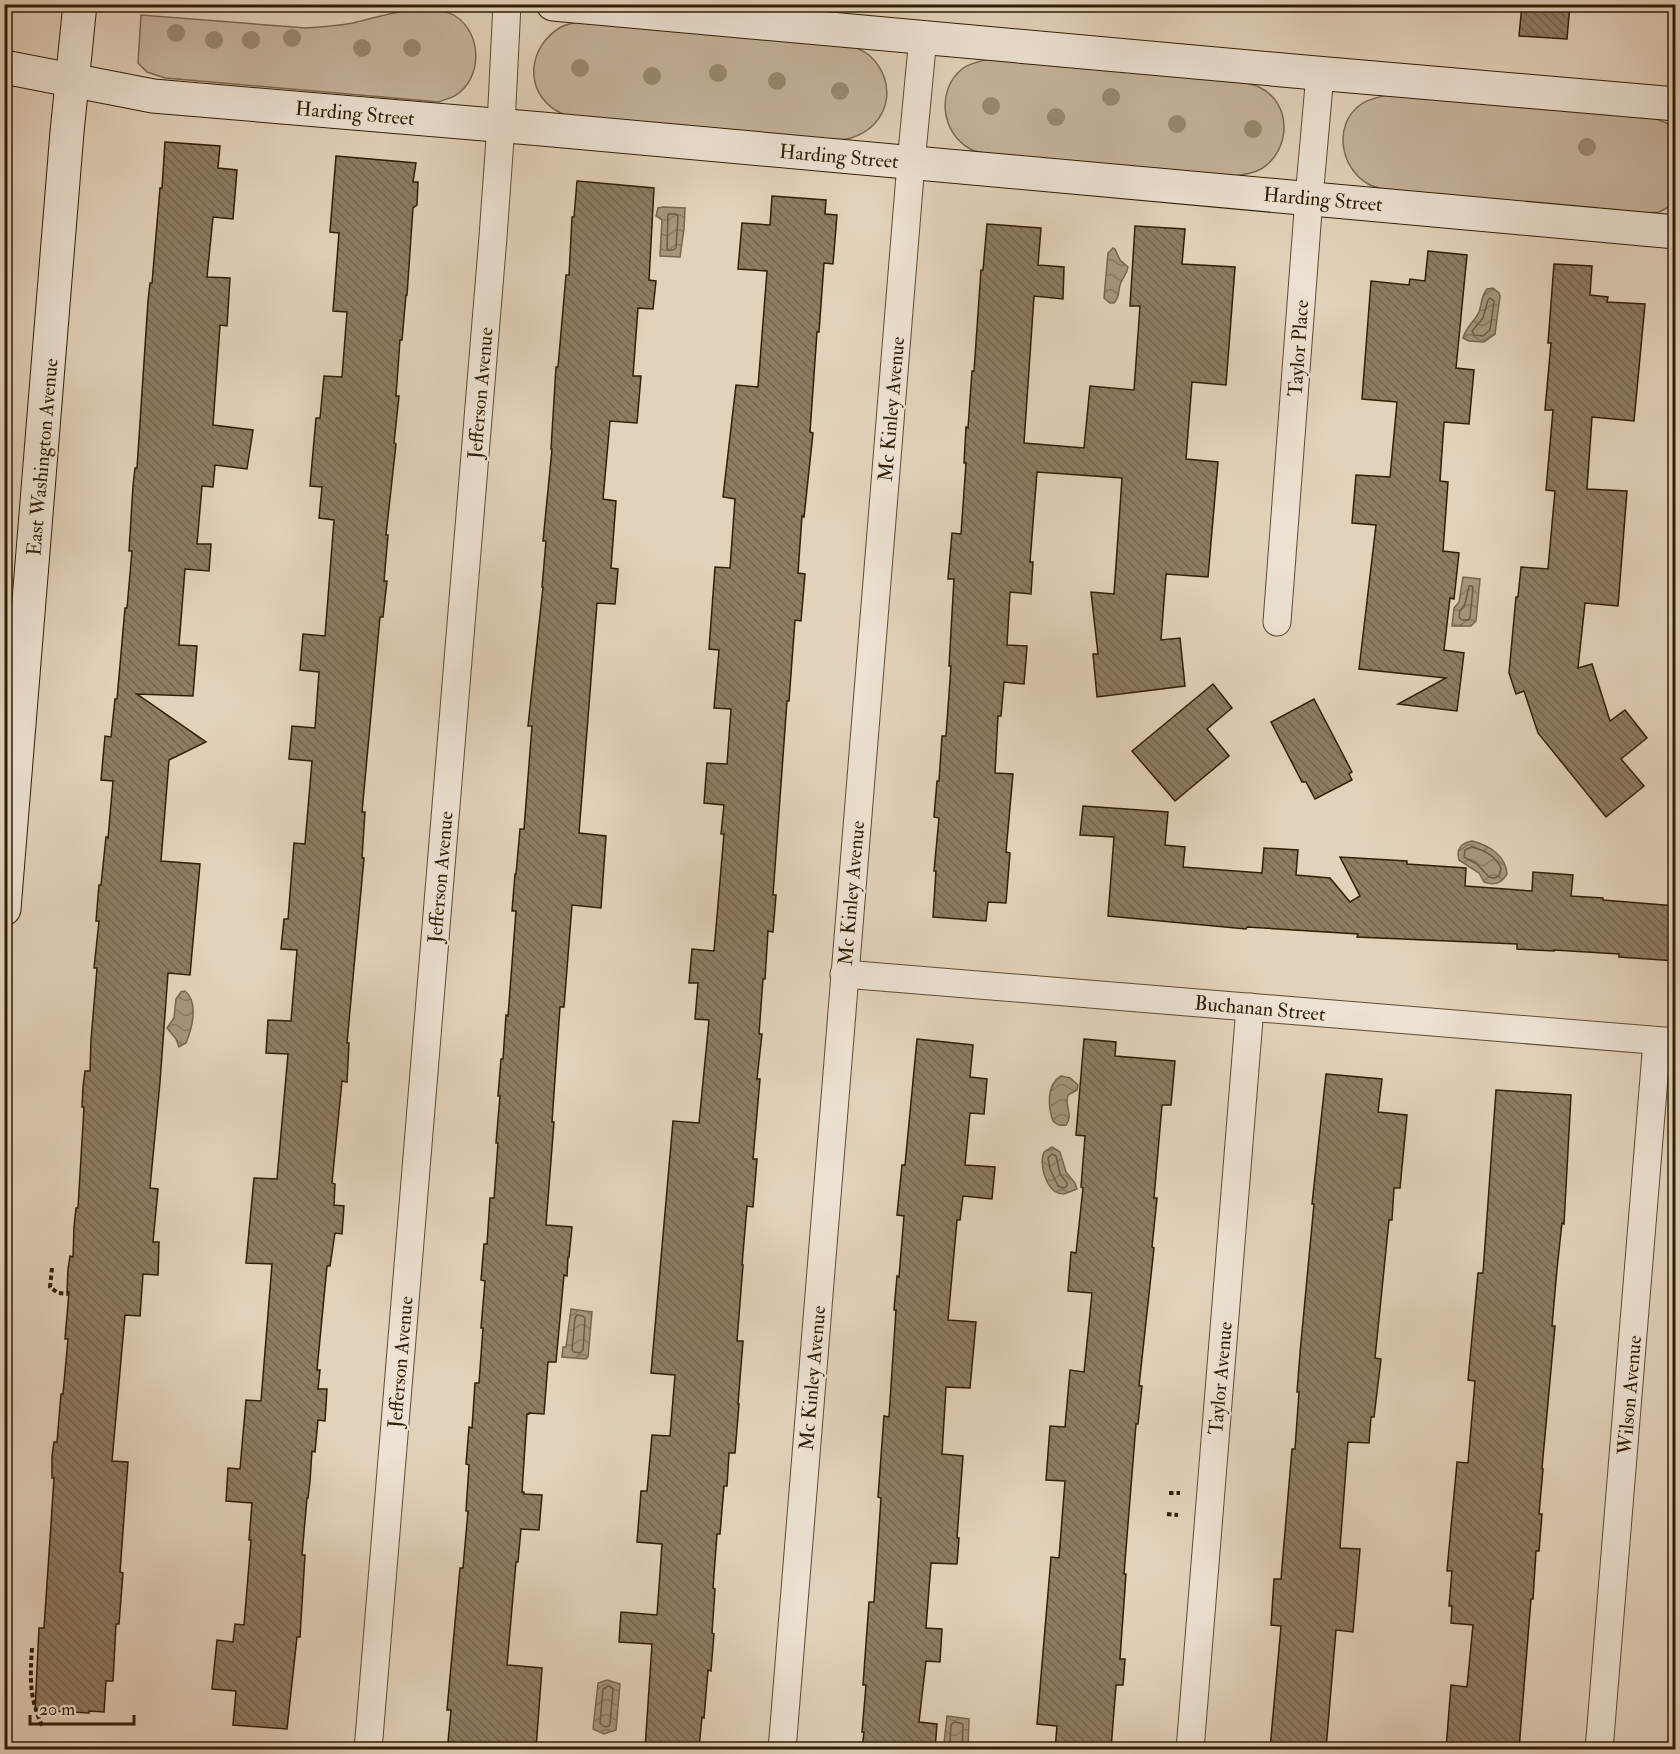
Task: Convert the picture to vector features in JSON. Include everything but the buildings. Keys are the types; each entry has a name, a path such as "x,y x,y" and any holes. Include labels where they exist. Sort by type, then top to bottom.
{"street":[{"name":"East Washington Avenue","path":"4,909 80,4"},
{"name":"Jefferson Avenue","path":"368,1749 501,125 507,4"},
{"path":"553,4 1676,104"},
{"name":"Mc Kinley Avenue","path":"782,1749 844,974 923,37"},
{"name":"Harding Street","path":"4,67 153,96 501,125 1676,232"},
{"name":"Taylor Place","path":"1277,622 1320,74"},
{"name":"Buchanan Street","path":"844,974 1666,1042"},
{"name":"Taylor Avenue","path":"1190,1749 1250,1007"},
{"name":"Wilson Avenue","path":"1599,1749 1666,1042"}],"path":[{"path":"52,1268 50,1287 58,1293 68,1294"},
{"path":"32,1648 30,1672 32,1701 43,1728"}],"shaded area":[{"path":"418,9 439,10 454,15 466,26 475,46 474,68 465,88 456,95 439,102 165,78 147,72 138,63 141,15 306,28 347,24"},
{"path":"579,22 852,46 869,55 878,66 887,90 886,102 882,114 864,132 849,139 832,140 575,118 559,112 546,102 535,81 534,69 536,57 550,35 563,26"},
{"path":"993,58 1246,83 1270,94 1278,104 1284,127 1283,139 1271,161 1261,169 1233,176 974,151 960,142 953,133 945,111 945,99 948,88 962,69 973,63"},
{"path":"1391,94 1657,119 1675,127 1675,204 1659,212 1645,213 1386,190 1372,186 1351,168 1343,146 1343,135 1351,113 1360,105 1371,99"}],"water":[{"path":"658,208 685,208 680,257 660,256 662,220 656,216"},
{"path":"1113,248 1120,260 1128,267 1117,299 1114,303 1110,303 1104,298 1108,253"},
{"path":"1493,288 1500,296 1495,334 1484,342 1469,341 1463,338 1479,312 1485,292"},
{"path":"1463,577 1480,579 1476,621 1471,626 1452,626 1454,608 1459,602"},
{"path":"1472,841 1490,848 1504,862 1507,874 1500,882 1491,884 1484,882 1479,873 1459,860 1460,847"},
{"path":"185,991 192,1002 193,1016 186,1043 179,1047 167,1028 174,1018 176,999 181,992"},
{"path":"1061,1076 1070,1078 1078,1085 1077,1090 1068,1095 1069,1118 1066,1125 1053,1121 1049,1103 1053,1085"},
{"path":"1052,1147 1060,1152 1066,1172 1077,1189 1060,1194 1054,1191 1048,1183 1044,1173 1043,1157 1044,1152"},
{"path":"571,1309 592,1312 586,1359 562,1357 563,1347 566,1347"},
{"path":"607,1680 620,1684 616,1730 604,1734 593,1729 598,1683"},
{"path":"947,1716 969,1719 968,1749 937,1749 944,1743"}]}
